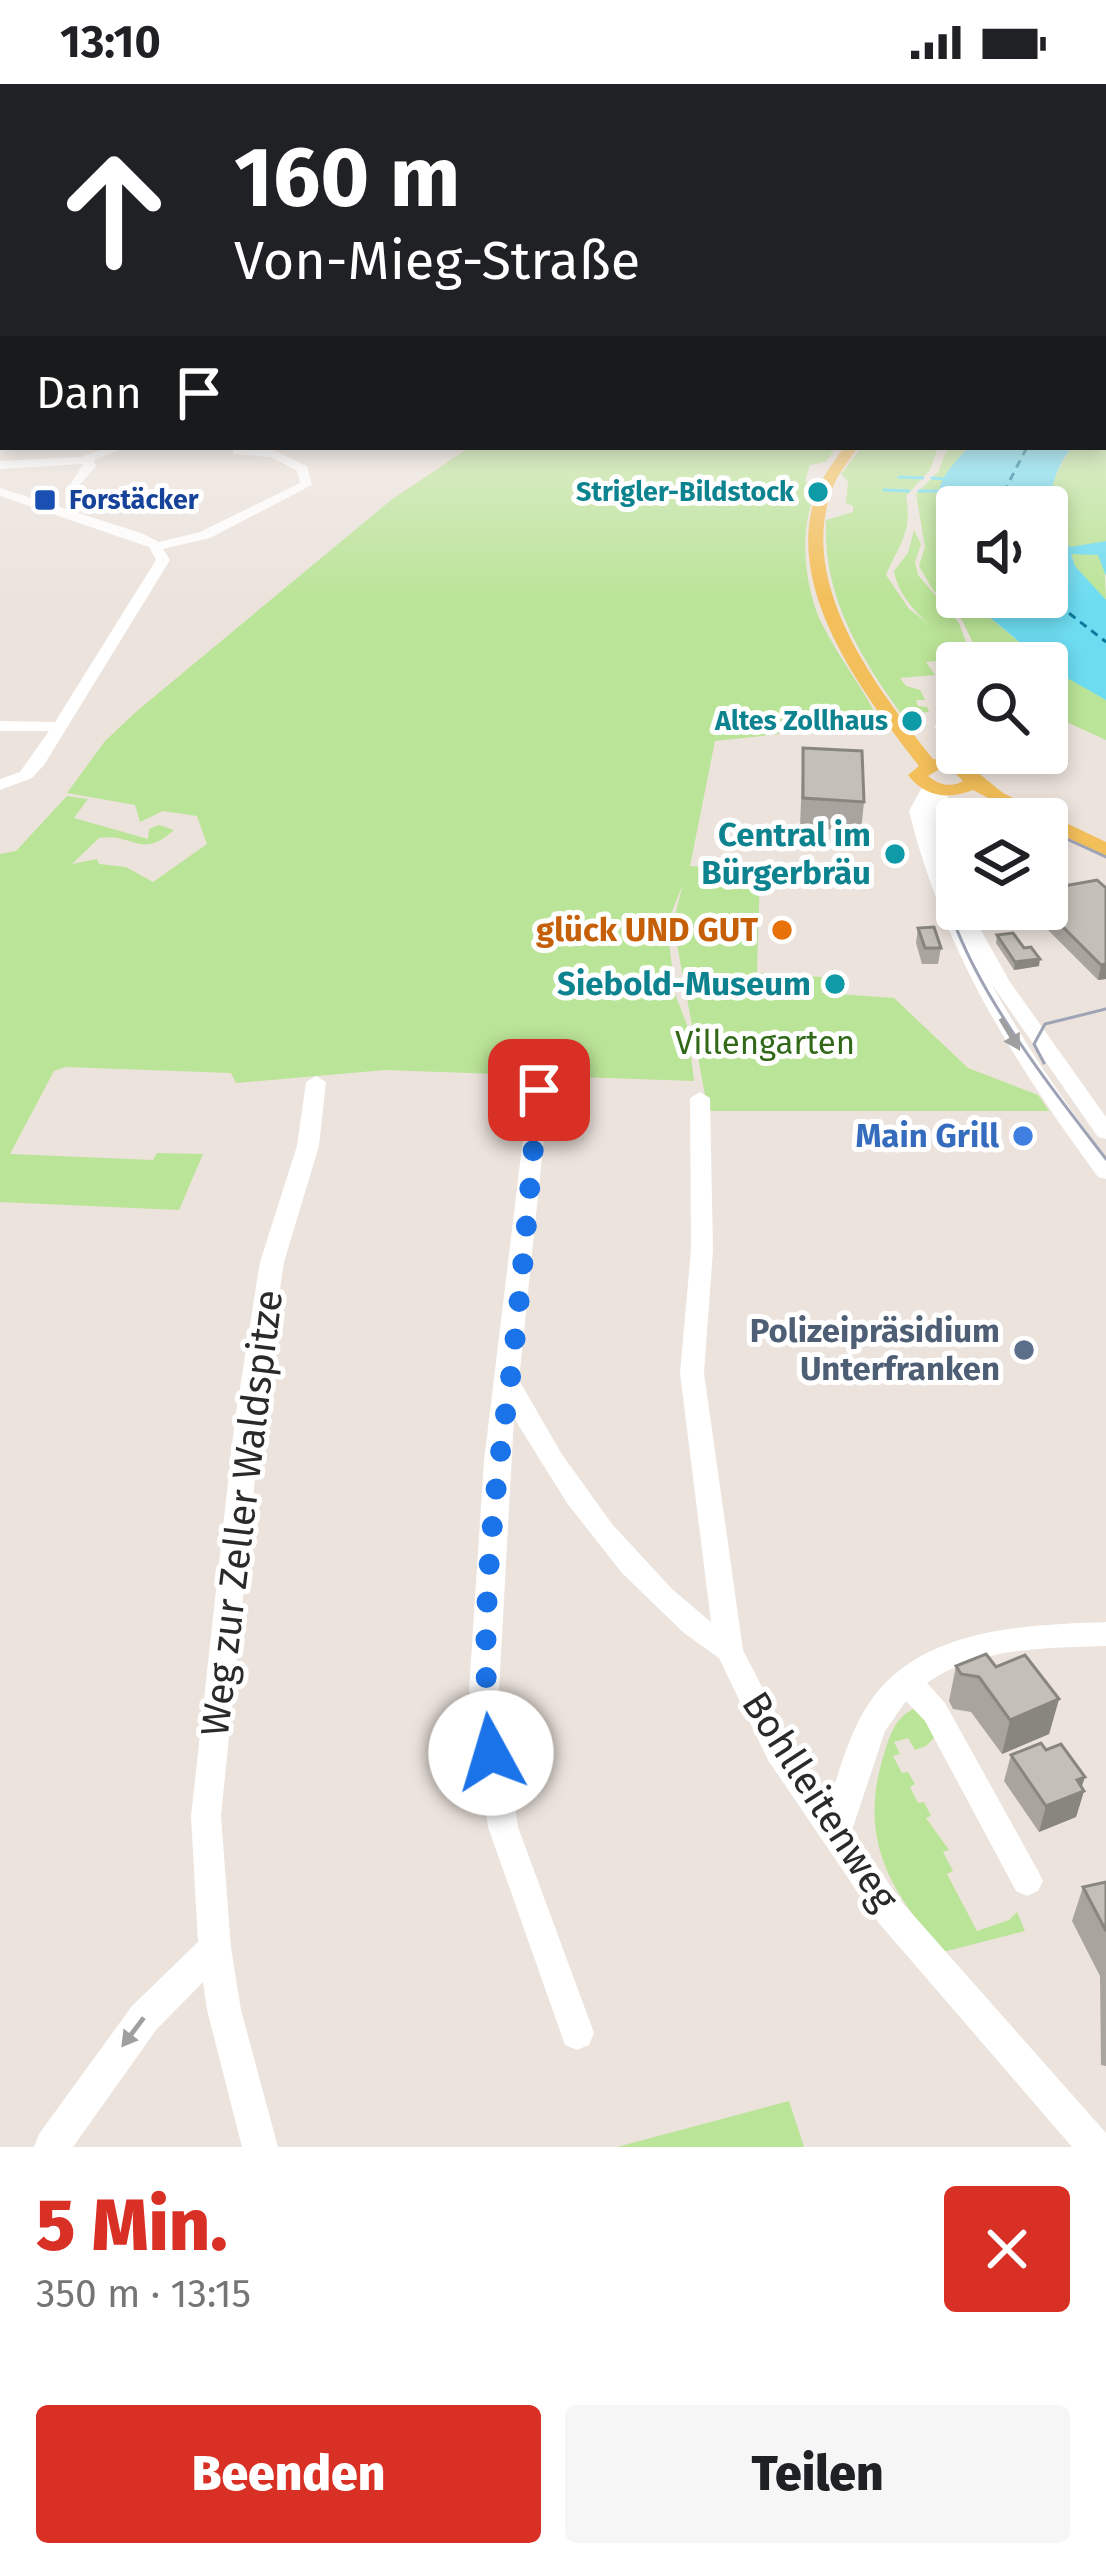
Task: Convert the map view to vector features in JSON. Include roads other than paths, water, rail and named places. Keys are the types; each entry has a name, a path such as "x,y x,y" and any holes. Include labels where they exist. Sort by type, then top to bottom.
{"main road":[{"path":"849,450 821,500 816,528 818,565 837,625 913,743 934,764 917,776 936,789 962,774"},
{"path":"971,774 1001,798"},
{"path":"1068,831 1106,850"}],"street":[{"path":"0,465 85,459 111,450"},
{"path":"157,547 206,535 306,485 303,469 290,460 237,452"},
{"path":"76,485 90,466 85,459"},
{"path":"0,492 136,536 157,547 163,560 30,772 0,785"},
{"path":"0,726 59,727"},
{"path":"936,789 932,821 936,836"},
{"path":"964,930 1046,1090 1101,1158"},
{"path":"991,984 1106,1132"},
{"name":"Weg zur Zeller Waldspitze","path":"260,2147 224,2010 214,1948 206,1816 248,1419 272,1262 308,1146 316,1082"},
{"path":"539,1090 497,1461 487,1711 503,1827 578,2032"},
{"name":"Bohlleitenweg","path":"700,1098 702,1250 692,1373 728,1650 779,1751 889,1911 1095,2147"},
{"path":"509,1385 570,1490 651,1584 703,1634 728,1650"},
{"path":"835,1834 882,1706 907,1682 950,1658 994,1643 1106,1634"},
{"path":"907,1682 934,1712 1027,1881"},
{"path":"52,2147 143,2018 214,1948"}],"water":[{"path":"966,450 1070,450 1053,486 940,486"},
{"path":"1106,541 1106,576 1098,555 1071,554 1075,566 1106,600 1106,700 1068,678 1068,642 1019,642 991,618 1068,618 1068,545"}],"waterway":[{"path":"899,477 923,478"},
{"path":"932,478 945,479"},
{"path":"884,490 909,491"},
{"path":"919,491 936,491"}],"tram line":[{"path":"1068,840 1106,857"},
{"path":"958,930 1023,1048 1106,1159"},
{"path":"1044,1063 1034,1044 1045,1024 1106,1009"}],"place":[{"name":"Strigler-Bildstock","path":"818,492"},
{"name":"Forstäcker","path":"45,500"},
{"name":"Altes Zollhaus","path":"912,721"},
{"name":"Central im Bürgerbräu","path":"895,854"},
{"name":"glück UND GUT","path":"782,930"},
{"name":"Siebold-Museum","path":"835,984"},
{"name":"Main Grill","path":"1023,1136"},
{"name":"Polizeipräsidium Unterfranken","path":"1024,1350"}],"park label":[{"name":"Villengarten","path":"765,1043"}]}
